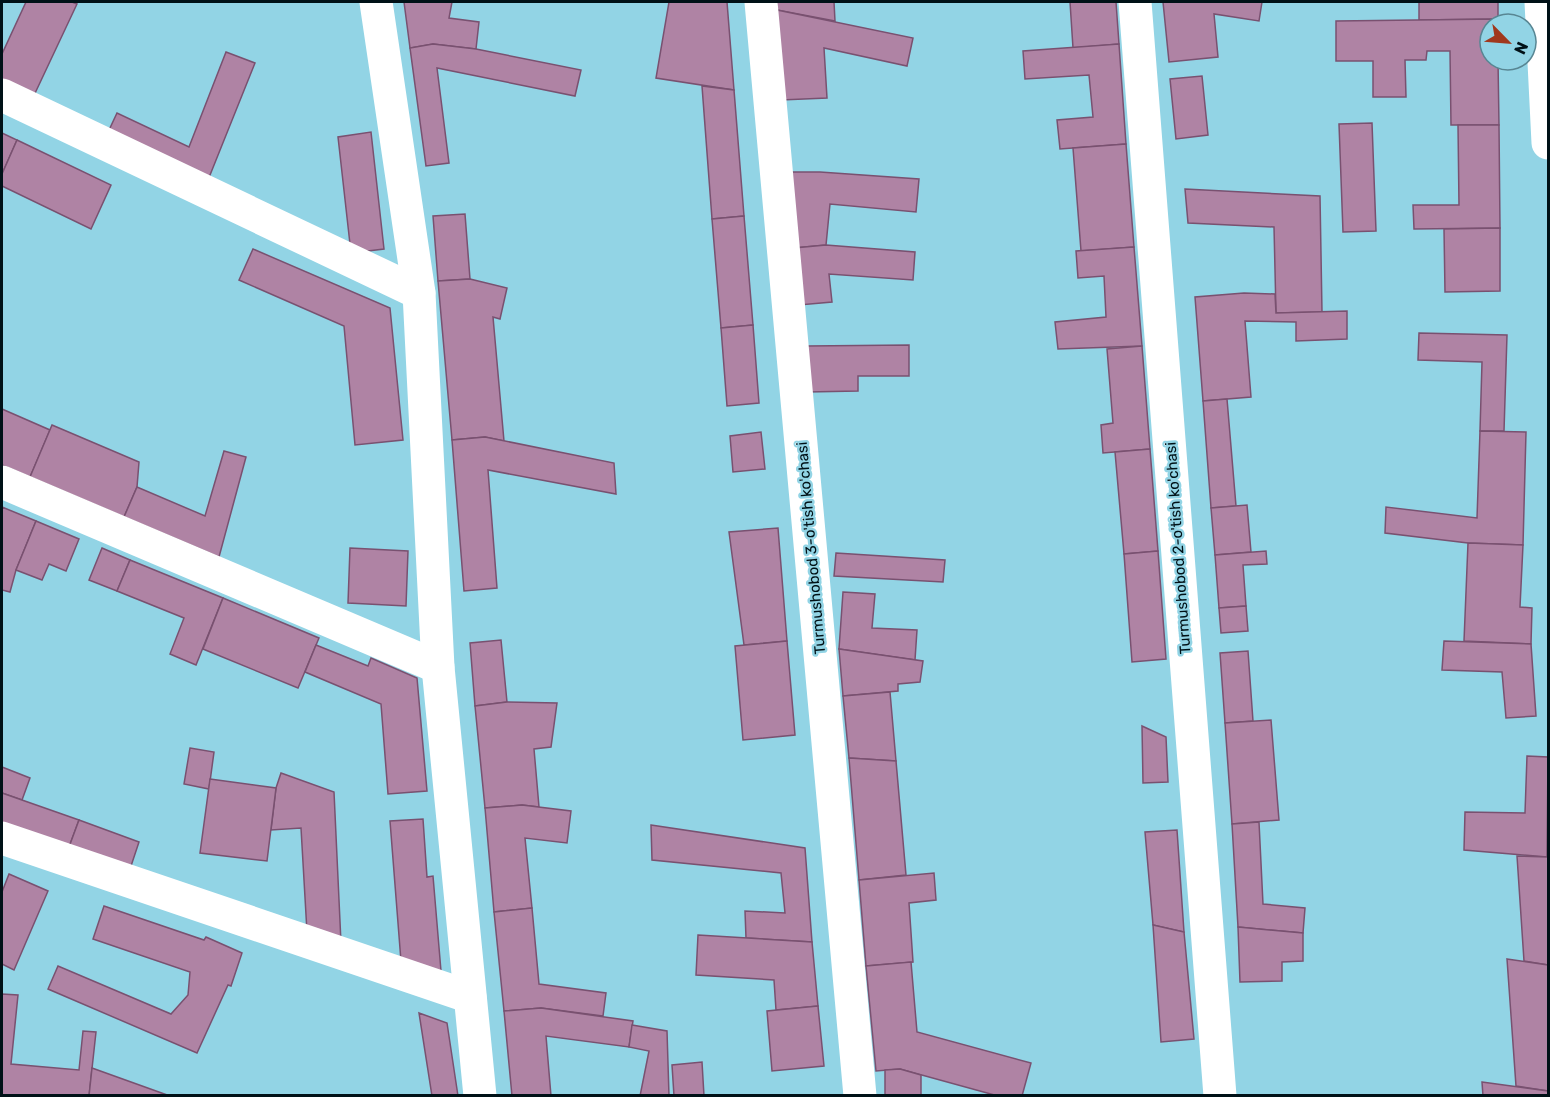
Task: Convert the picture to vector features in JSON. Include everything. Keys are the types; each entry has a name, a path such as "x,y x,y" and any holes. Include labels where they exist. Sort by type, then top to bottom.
{"street":[{"path":"376,2 419,293 438,667 480,1095"},
{"name":"Turmushobod 3-o'tish ko'chasi","path":"761,2 860,1095"},
{"name":"Turmushobod 2-o'tish ko'chasi","path":"1135,2 1220,1095"},
{"path":"1541,2 1548,143"},
{"path":"2,95 419,293"},
{"path":"2,482 438,667"},
{"path":"2,838 470,997"}],"building":[{"path":"26,2 72,2 77,4 29,106 2,93 2,54"},
{"path":"404,2 452,2 449,18 479,22 476,49 433,44 410,48"},
{"path":"669,2 727,2 734,90 656,78"},
{"path":"777,2 834,2 835,21 777,10"},
{"path":"1070,2 1116,2 1119,44 1073,48"},
{"path":"1163,2 1262,2 1259,21 1214,14 1218,57 1169,62"},
{"path":"1419,2 1498,2 1498,12 1478,12 1478,19 1419,20"},
{"path":"777,10 913,38 907,66 824,48 827,98 781,100"},
{"path":"1478,19 1478,72 1498,72 1499,125 1451,125 1450,51 1427,51 1426,60 1405,60 1406,97 1373,97 1373,61 1336,61 1336,21"},
{"path":"433,44 476,49 581,70 575,96 437,68 449,163 426,166 410,48"},
{"path":"1119,44 1126,144 1060,149 1057,120 1093,117 1089,75 1025,79 1023,51"},
{"path":"226,52 255,63 204,190 103,143 117,113 189,147"},
{"path":"1202,76 1208,135 1176,139 1170,79"},
{"path":"702,86 734,90 744,216 712,219"},
{"path":"1372,123 1376,231 1343,232 1339,124"},
{"path":"1458,125 1499,125 1500,228 1414,229 1413,205 1459,205"},
{"path":"371,132 384,249 351,253 338,137"},
{"path":"2,133 17,140 2,174"},
{"path":"17,140 111,185 91,229 2,186 2,174"},
{"path":"1126,144 1134,247 1081,251 1073,148"},
{"path":"787,172 919,179 916,212 830,204 826,245 794,248"},
{"path":"1185,189 1320,196 1322,312 1276,313 1274,227 1188,223"},
{"path":"465,214 470,279 438,281 433,216"},
{"path":"744,216 753,325 721,328 712,219"},
{"path":"1500,228 1500,291 1445,292 1444,229"},
{"path":"826,245 915,252 913,280 829,274 832,302 799,305 794,248"},
{"path":"1134,247 1142,346 1058,349 1055,322 1106,317 1104,276 1078,278 1076,251"},
{"path":"253,249 390,308 403,440 355,445 344,326 239,280"},
{"path":"470,279 507,288 500,319 493,317 504,441 485,437 452,440 438,281"},
{"path":"1244,293 1275,294 1276,313 1347,311 1347,339 1296,341 1296,322 1245,321 1251,397 1203,401 1195,297"},
{"path":"753,325 759,403 727,406 721,328"},
{"path":"1419,333 1507,335 1504,431 1480,431 1482,362 1418,360"},
{"path":"909,345 909,376 858,376 858,391 807,392 807,346"},
{"path":"1142,346 1150,449 1103,453 1101,425 1113,423 1107,349"},
{"path":"1227,399 1236,506 1211,508 1203,401"},
{"path":"2,409 50,430 30,477 2,465"},
{"path":"52,425 139,462 137,487 124,517 30,477"},
{"path":"1480,431 1526,432 1523,545 1468,543 1385,533 1386,507 1477,518"},
{"path":"761,432 765,469 733,472 730,436"},
{"path":"485,437 614,463 616,494 488,470 497,588 464,591 452,440"},
{"path":"1150,449 1158,551 1124,554 1115,452"},
{"path":"224,451 246,457 219,557 124,517 137,487 205,516"},
{"path":"1247,505 1251,552 1215,555 1211,508"},
{"path":"2,507 36,521 16,570 10,592 2,590"},
{"path":"36,521 79,539 66,571 49,564 42,580 16,570"},
{"path":"778,528 787,641 744,645 729,532"},
{"path":"1468,543 1523,545 1520,607 1532,608 1531,644 1464,641"},
{"path":"102,548 130,560 117,591 89,580"},
{"path":"350,548 408,551 406,606 348,603"},
{"path":"1158,551 1166,659 1132,662 1124,554"},
{"path":"1266,551 1267,564 1243,565 1246,606 1219,608 1215,555"},
{"path":"836,553 945,560 943,582 834,576"},
{"path":"130,560 223,598 196,665 170,654 184,618 117,591"},
{"path":"843,592 875,594 872,628 917,630 915,660 839,649"},
{"path":"223,598 319,638 298,688 203,649"},
{"path":"1246,606 1248,631 1221,633 1219,608"},
{"path":"501,640 507,702 475,706 470,643"},
{"path":"787,641 795,735 743,740 735,646"},
{"path":"1444,641 1531,644 1536,716 1506,718 1502,672 1442,670"},
{"path":"316,645 368,666 371,658 417,678 427,791 388,794 381,704 305,672"},
{"path":"839,649 923,661 920,682 898,684 898,691 843,696"},
{"path":"1248,651 1253,721 1225,723 1220,653"},
{"path":"890,692 896,761 849,758 843,696"},
{"path":"507,702 557,703 551,747 534,749 539,807 522,805 485,808 475,706"},
{"path":"1271,720 1279,820 1232,824 1225,723"},
{"path":"1142,726 1166,737 1168,782 1143,783"},
{"path":"190,748 214,752 209,789 184,784"},
{"path":"1527,756 1548,757 1547,857 1464,850 1465,812 1525,813"},
{"path":"849,758 896,761 906,875 859,880"},
{"path":"2,767 30,778 22,800 2,793"},
{"path":"281,773 334,792 341,943 307,932 301,828 271,830 276,788"},
{"path":"210,779 276,788 267,861 200,853"},
{"path":"2,793 79,820 69,847 2,823"},
{"path":"522,805 571,811 567,843 525,838 532,908 494,912 485,808"},
{"path":"423,819 427,877 433,876 441,971 402,974 390,821"},
{"path":"79,820 139,842 130,869 69,847"},
{"path":"1259,822 1263,904 1305,908 1303,933 1238,927 1232,824"},
{"path":"651,825 805,848 812,942 746,938 745,911 785,913 781,873 652,860"},
{"path":"1177,830 1184,932 1153,925 1145,832"},
{"path":"1517,856 1548,857 1548,965 1524,961"},
{"path":"934,873 936,900 909,903 913,962 866,966 859,880"},
{"path":"9,874 48,891 14,970 2,964 2,892"},
{"path":"104,906 204,940 206,937 242,953 231,986 228,985 197,1053 48,989 58,966 171,1014 188,995 190,972 93,939"},
{"path":"532,908 539,984 606,993 603,1016 541,1008 504,1011 494,912"},
{"path":"1153,925 1184,932 1194,1039 1161,1042"},
{"path":"1238,927 1303,933 1303,961 1282,962 1282,981 1240,982"},
{"path":"698,935 812,942 818,1006 776,1010 774,980 696,975"},
{"path":"1507,959 1548,965 1548,1091 1516,1086"},
{"path":"911,962 917,1032 1031,1063 1022,1096 998,1096 900,1069 876,1071 866,966"},
{"path":"2,994 18,995 11,1064 79,1070 83,1031 96,1032 89,1096 2,1096"},
{"path":"818,1006 824,1066 772,1071 767,1011"},
{"path":"541,1008 633,1021 629,1047 546,1036 551,1096 512,1096 504,1011"},
{"path":"419,1013 447,1023 458,1096 432,1096"},
{"path":"632,1025 667,1031 669,1096 640,1096 649,1051 629,1047"},
{"path":"702,1062 704,1096 674,1096 672,1065"},
{"path":"92,1068 170,1096 89,1096"},
{"path":"900,1069 921,1075 921,1096 885,1096 885,1070"},
{"path":"1482,1082 1548,1091 1548,1096 1483,1096"}]}
